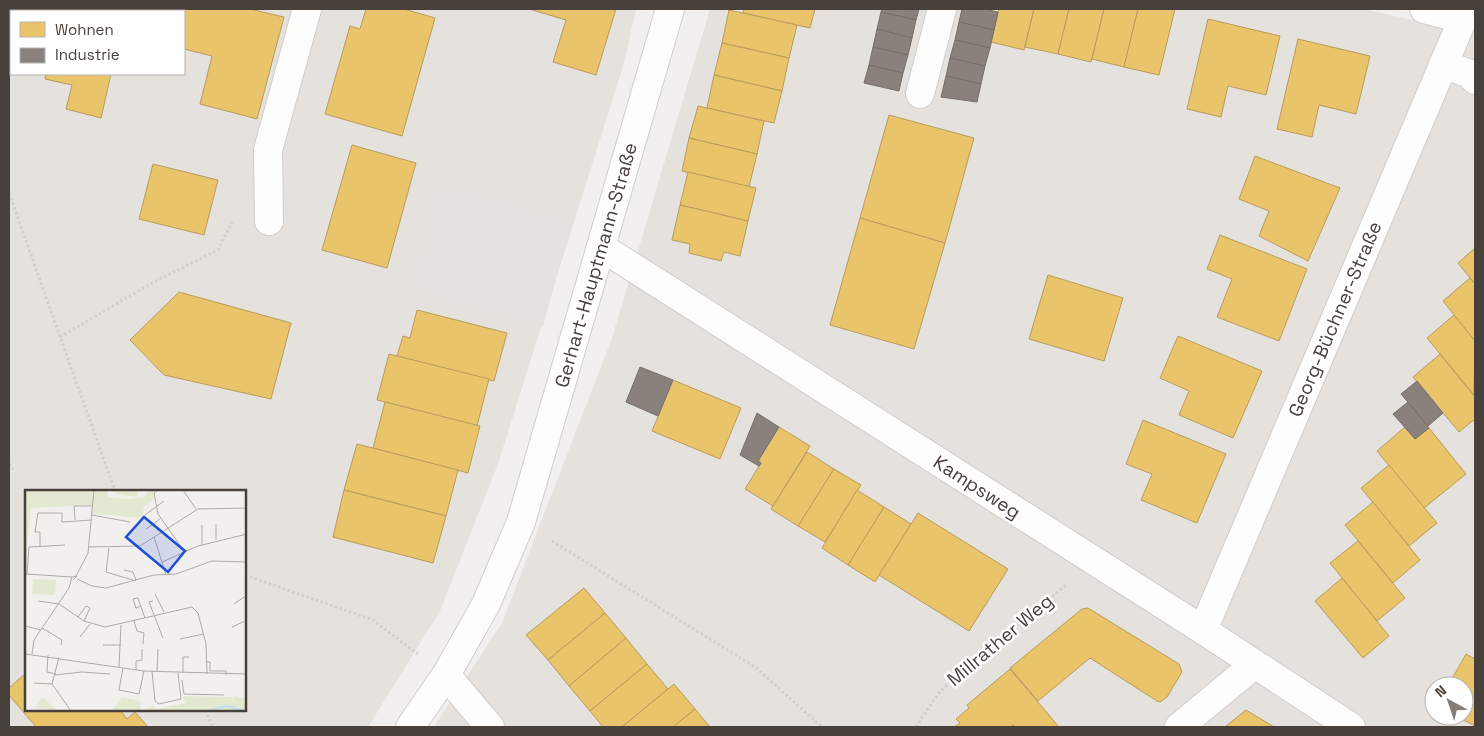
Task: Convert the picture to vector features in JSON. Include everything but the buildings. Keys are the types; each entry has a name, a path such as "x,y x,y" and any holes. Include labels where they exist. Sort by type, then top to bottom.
{"street":[{"path":"269,221 268,150 307,9"},
{"name":"Gerhart-Hauptmann-Straße","path":"410,727 446,675 486,604 521,522 670,9"},
{"path":"920,94 942,9"},
{"path":"1424,9 1465,14"},
{"name":"Georg-Büchner-Straße","path":"1203,630 1465,14"},
{"path":"1443,64 1470,74 1475,80"},
{"name":"Kampsweg","path":"601,247 1203,630 1351,727"},
{"path":"1179,727 1254,665"},
{"path":"446,675 490,727"}],"path":[{"path":"9,193 115,490"},
{"path":"60,337 152,283 218,250 235,217"},
{"path":"9,464 13,469"},
{"path":"521,522 755,667 822,727"},
{"name":"Millrather Weg","path":"916,727 940,691 1094,561"},
{"path":"246,575 373,620 446,675"},
{"path":"205,711 213,727"}],"shaded area":[{"path":"9,9 636,9 624,63 498,464 440,611 368,727 9,727"},
{"path":"710,9 1364,9 1475,34 1475,727 434,727 502,623 612,338"},
{"path":"438,184 572,220 543,326 410,290"}]}
